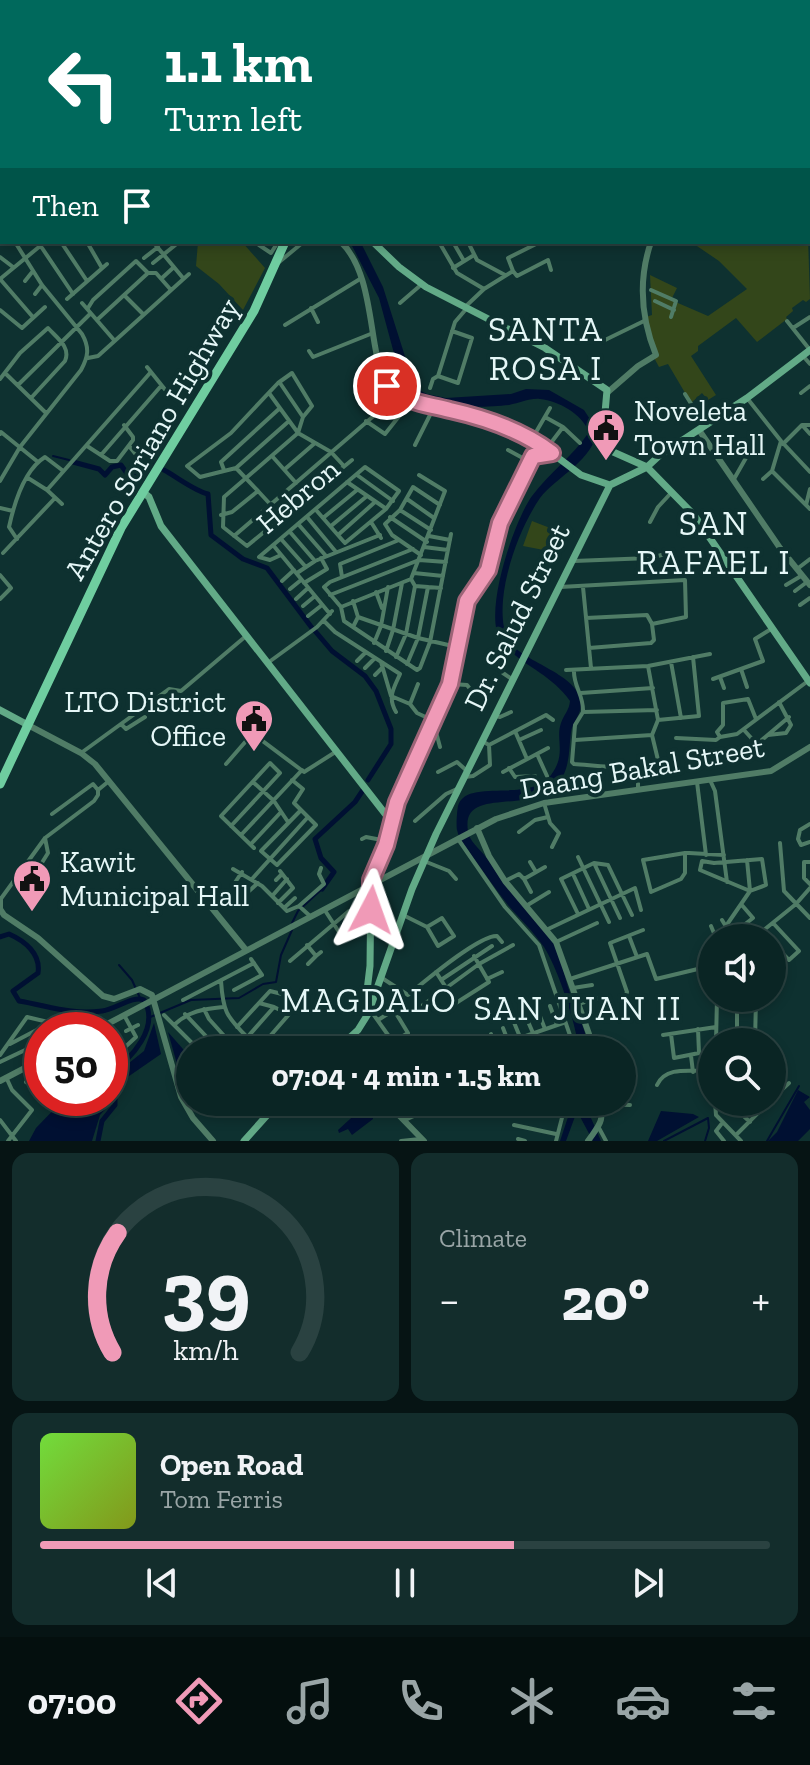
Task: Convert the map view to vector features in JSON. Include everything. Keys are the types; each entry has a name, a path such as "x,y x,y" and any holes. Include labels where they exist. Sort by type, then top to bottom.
{"main road":[{"name":"Antero Soriano Highway","path":"0,784 114,542 254,311 282,244"},
{"path":"375,244 422,284 545,348 592,377 608,392 602,447 647,467 673,492 700,523 809,682"},
{"path":"547,449 588,478 610,485 647,467 810,350"},
{"path":"531,459 547,449"},
{"path":"370,1010 366,999 370,966 371,885 387,841 390,820 450,684 467,601 488,570 500,523 531,459 547,449"},
{"name":"Dr. Salud Street","path":"352,1036 370,1010 425,858 465,774 486,743 520,662 610,485"},
{"path":"143,492 149,497 153,514 161,526 390,820"},
{"path":"0,710 28,725"},
{"path":"244,1141 267,1116"}],"street":[{"path":"0,481 20,447 88,358 86,341 42,285 16,244"},
{"path":"33,317 0,279 39,244 73,294"},
{"path":"62,244 87,281"},
{"path":"67,299 104,266 88,244"},
{"path":"153,263 177,244"},
{"path":"178,244 180,250"},
{"path":"259,245 271,253 281,244"},
{"path":"276,264 301,244 307,244"},
{"path":"343,244 351,254 360,279 380,373 387,386 417,405 510,428 547,449 563,427"},
{"path":"440,244 453,268 484,289"},
{"path":"454,244 464,261"},
{"path":"469,244 477,260 505,275"},
{"path":"536,244 508,258 513,271 517,276 548,260 551,270"},
{"path":"608,392 656,355 644,321 642,275 650,244"},
{"path":"144,258 156,245 184,278"},
{"path":"453,268 474,255"},
{"path":"0,257 13,267"},
{"path":"18,385 75,327 89,311 93,300 136,261 148,273 156,273 171,290"},
{"path":"162,278 174,267"},
{"path":"25,281 33,271"},
{"path":"430,388 433,379 438,376 455,322 484,289 513,271"},
{"path":"98,319 148,273"},
{"path":"88,358 98,356 189,274"},
{"path":"285,325 360,279"},
{"path":"139,283 145,290"},
{"path":"400,303 422,284"},
{"path":"35,294 42,285"},
{"path":"651,290 676,301 671,317"},
{"path":"125,296 143,314"},
{"path":"655,301 674,310"},
{"path":"82,303 114,340"},
{"path":"0,310 22,328 45,307"},
{"path":"311,308 318,322"},
{"path":"111,309 118,317"},
{"path":"793,328 810,317"},
{"path":"605,340 644,321"},
{"path":"787,321 810,350"},
{"path":"0,379 20,353 48,328 67,352 65,361 31,398"},
{"path":"438,376 458,383 472,338 452,331"},
{"path":"309,351 313,357 373,333"},
{"path":"803,356 810,364"},
{"path":"47,490 148,370 167,392"},
{"path":"4,372 46,413"},
{"path":"289,421 236,468 200,477 187,466 231,433 292,373 312,406 303,417 298,433 224,497 223,527 247,546 352,460"},
{"path":"280,382 303,417"},
{"path":"101,455 161,386"},
{"path":"801,393 810,386"},
{"path":"269,393 298,433 331,452 343,466"},
{"path":"685,394 715,456 809,583 795,591"},
{"path":"234,536 398,395"},
{"path":"747,398 782,443 810,472"},
{"path":"366,421 385,434 400,415 385,405"},
{"path":"415,445 434,407"},
{"path":"224,470 221,462 280,408"},
{"path":"532,439 550,408"},
{"path":"545,417 563,427 580,443"},
{"path":"87,446 117,461 133,437 124,425"},
{"path":"802,425 810,434"},
{"path":"763,479 772,471 782,443 802,425 810,425"},
{"path":"0,434 38,462"},
{"path":"732,481 755,442"},
{"path":"285,469 315,443"},
{"path":"129,446 142,462"},
{"path":"715,456 728,446"},
{"path":"508,450 531,459"},
{"path":"272,456 296,483"},
{"path":"17,539 9,527 13,511 38,462 45,457 62,470"},
{"name":"Hebron","path":"281,555 270,560 259,557 365,467 399,491 393,501"},
{"path":"236,468 271,504"},
{"path":"772,471 808,507"},
{"path":"282,581 346,545 393,501 357,475"},
{"path":"341,607 411,579 445,491 419,475"},
{"path":"28,478 62,504"},
{"path":"347,482 386,509"},
{"path":"420,558 385,524 400,510 413,487 440,505"},
{"path":"808,507 810,489"},
{"path":"323,518 357,490"},
{"path":"221,515 232,512 258,491"},
{"path":"650,522 659,505 673,492"},
{"path":"331,526 367,496"},
{"path":"3,553 55,498"},
{"path":"407,499 435,518"},
{"path":"338,535 375,502"},
{"path":"0,508 13,511"},
{"path":"315,509 346,545"},
{"path":"400,510 430,533 450,537 430,642 419,669 386,651 344,621 341,607 325,585 413,549"},
{"path":"307,517 336,552"},
{"path":"390,517 426,545 448,550"},
{"path":"346,545 380,536 371,522"},
{"path":"290,589 327,569 324,557 299,524"},
{"path":"290,532 315,561"},
{"path":"281,539 305,566"},
{"path":"342,577 340,564 399,540"},
{"path":"268,664 331,613 273,545"},
{"path":"571,561 650,558 673,552"},
{"path":"330,595 420,558 446,562"},
{"path":"786,585 810,559"},
{"path":"414,573 443,576"},
{"path":"0,575 11,588 0,599"},
{"path":"396,657 406,634 415,586 411,579"},
{"path":"558,588 685,580 686,617 652,624"},
{"path":"386,651 402,582"},
{"path":"415,586 441,588"},
{"path":"583,586 591,668"},
{"path":"374,643 381,626 388,587"},
{"path":"407,664 418,638 428,587"},
{"path":"296,599 308,588"},
{"path":"376,592 383,612"},
{"path":"303,606 315,596"},
{"path":"800,605 810,598"},
{"path":"353,601 358,617 353,627"},
{"path":"308,616 322,605"},
{"path":"586,618 647,615 654,640 651,643 589,648"},
{"path":"358,617 430,642 457,647"},
{"path":"324,621 381,665 396,712"},
{"path":"364,635 370,622"},
{"path":"713,679 764,660 755,639 773,627"},
{"path":"81,753 169,689 181,691 246,636"},
{"path":"357,661 366,652"},
{"path":"566,670 648,666 710,654"},
{"path":"494,656 503,673 513,680"},
{"path":"658,720 699,716 693,657"},
{"path":"365,668 375,658"},
{"path":"671,662 681,718"},
{"path":"381,665 400,674 391,696"},
{"path":"375,675 381,665"},
{"path":"574,669 574,681 581,693 583,712 575,725 572,762 638,767 657,762 652,735 658,720 648,666"},
{"path":"741,669 747,687"},
{"path":"720,677 724,688"},
{"path":"676,738 716,740 737,734 809,682"},
{"path":"410,704 418,684"},
{"path":"450,684 467,685 474,694"},
{"path":"581,693 653,688"},
{"path":"391,696 410,704 432,724 440,747"},
{"path":"720,737 717,732 723,725 723,703 748,699 756,719"},
{"path":"768,735 787,731 791,725 779,702"},
{"path":"583,712 657,710"},
{"path":"495,716 511,712"},
{"path":"438,772 457,762 465,774 473,776 490,765 486,743 546,715 553,720"},
{"path":"120,723 126,729 145,717"},
{"path":"757,744 789,717"},
{"path":"240,724 302,770 309,771 337,751"},
{"path":"28,725 81,753 109,781 246,950"},
{"path":"519,740 541,730"},
{"path":"744,730 764,757"},
{"path":"515,731 527,759"},
{"path":"226,764 253,733"},
{"path":"575,740 652,735"},
{"name":"Daang Bakal Street","path":"128,1013 477,828 516,811 544,803 771,771 810,747"},
{"path":"503,772 548,748"},
{"path":"537,754 547,776"},
{"path":"231,826 280,773 270,763 221,816 231,826 241,835 252,846 281,812"},
{"path":"638,767 640,790"},
{"path":"509,768 515,777 535,776"},
{"path":"241,835 302,770"},
{"path":"292,780 303,789 294,801 316,825 277,865 261,851 301,810"},
{"path":"710,780 715,791 727,882"},
{"path":"109,781 98,790 96,799 45,838 0,899 0,907 4,915 38,938 103,996 114,999 137,990 147,991 160,1014 175,1080 185,1106 213,1141"},
{"path":"253,782 274,801 288,822"},
{"path":"697,782 706,855"},
{"path":"52,814 93,784 98,790"},
{"path":"415,821 446,794 459,788"},
{"path":"544,803 548,817 559,833 552,847"},
{"path":"252,879 308,817"},
{"path":"519,832 535,820 548,817"},
{"path":"810,824 800,830 798,839 801,845 810,842"},
{"path":"477,828 489,856 505,881 556,942 589,1036"},
{"path":"38,869 47,855 45,838"},
{"path":"458,838 505,907 539,945 569,1036"},
{"path":"362,839 387,841"},
{"path":"780,843 784,891 810,918"},
{"path":"685,853 685,873 681,879 651,892 643,860 685,853 724,855"},
{"path":"578,857 609,922"},
{"path":"425,858 449,871 456,879"},
{"path":"727,924 750,891 766,885 762,859 702,861 700,870 750,891"},
{"path":"747,860 750,891"},
{"path":"530,862 536,872"},
{"path":"773,923 796,904 810,886 804,878 802,865 810,862"},
{"path":"594,863 620,918"},
{"path":"578,914 561,879 594,863 608,865 632,915"},
{"path":"524,879 545,867"},
{"path":"233,869 258,883 289,910 301,907 324,884 319,874 321,868"},
{"path":"242,872 234,884 248,892 258,883"},
{"path":"276,880 281,873 293,888 278,903"},
{"path":"505,881 519,874 531,892"},
{"path":"573,874 589,909"},
{"path":"272,896 287,879"},
{"path":"546,930 635,888 641,910"},
{"path":"526,906 549,892"},
{"path":"284,908 295,898"},
{"path":"741,904 753,918 746,924"},
{"path":"301,907 310,916"},
{"path":"324,909 339,932 347,934"},
{"path":"290,961 349,911"},
{"path":"403,915 427,927 438,946 454,936 442,918 427,927"},
{"path":"722,920 725,924"},
{"path":"556,942 597,923"},
{"path":"621,999 627,996 627,992 610,943 643,930"},
{"path":"382,978 408,995 487,937 497,936 502,942"},
{"path":"629,936 637,957"},
{"path":"786,937 799,951 789,960 786,957"},
{"path":"307,945 318,954 308,964"},
{"path":"416,1010 479,964 513,945"},
{"path":"441,980 492,946"},
{"path":"570,979 647,954 656,979 698,967"},
{"path":"436,972 456,1003 489,982 474,956"},
{"path":"183,1000 253,961 262,975 234,990"},
{"path":"487,979 502,972"},
{"path":"221,981 223,1006 229,1020 246,1036"},
{"path":"573,988 592,985"},
{"path":"237,1027 270,991 282,994 298,1005 270,1036"},
{"path":"578,1004 605,996"},
{"path":"259,1003 288,1014"},
{"path":"174,1025 185,1014 223,1006"},
{"path":"550,1006 557,1025"},
{"path":"248,1036 274,1007"},
{"path":"204,1009 224,1036"},
{"path":"370,1010 393,1042 408,1033 394,1010 378,1020"},
{"path":"538,1011 545,1029"},
{"path":"707,1028 716,1027 717,1012"},
{"path":"160,1014 185,1036"},
{"path":"185,1014 206,1036"},
{"path":"526,1017 533,1033"},
{"path":"513,1020 520,1036"},
{"path":"0,1055 24,1021"},
{"path":"523,1036 563,1023"},
{"path":"128,1044 136,1037 128,1029 138,1025"},
{"path":"503,1028 506,1036"},
{"path":"663,1035 698,1029"},
{"path":"671,1034 674,1058 698,1053"},
{"path":"7,1045 24,1036"},
{"path":"0,1062 24,1050"},
{"path":"691,1056 693,1072"},
{"path":"0,1120 13,1139 32,1110 3,1079 24,1068"},
{"path":"657,1085 664,1074 672,1071 698,1072"},
{"path":"262,1116 265,1119"},
{"path":"401,1116 424,1140"},
{"path":"405,1120 414,1116"},
{"path":"556,1141 562,1116"},
{"path":"589,1139 598,1129 601,1116"},
{"path":"717,1116 740,1141"},
{"path":"744,1116 750,1122"},
{"path":"736,1135 756,1116"},
{"path":"723,1122 716,1131 724,1141"},
{"path":"514,1125 556,1134"},
{"path":"598,1129 606,1141"},
{"path":"401,1141 424,1140"}],"green space":[{"path":"198,244 244,244 265,268 243,310 219,284 196,266"},
{"path":"694,244 808,244 810,299 792,308 787,319 757,342 736,318 698,346 698,351 691,356 716,395 708,400 702,393 691,403 668,364 659,367 652,354 656,351 646,317 652,315 650,275 677,288 671,300 708,316 747,289 719,261"},
{"path":"532,521 563,533 554,552 523,546"}],"water":[{"path":"351,244 362,244 383,287 415,388 446,398 511,394 526,389 549,390 584,410 597,430 595,440 582,459 540,498 533,509 511,561 503,600 504,627 510,642 562,677 578,694 581,708 572,729 566,769 554,788 539,796 477,808 469,816 468,831 506,886 553,941 586,1036 576,1036 566,997 544,947 472,856 459,837 457,825 458,806 463,798 485,791 528,788 541,783 556,767 560,754 560,729 570,701 554,683 516,656 501,641 495,611 509,546 525,508 589,432 575,414 547,400 471,407 428,402 405,394 379,298"},
{"path":"154,1023 161,1054 128,1077 128,1064 144,1051"},
{"path":"168,1032 176,1041 176,1060"},
{"path":"798,1090 810,1097 804,1102 810,1110 810,1129 798,1141 768,1141 777,1132"},
{"path":"661,1111 699,1117 657,1141 648,1141"},
{"path":"48,1116 100,1116 92,1141 29,1141"},
{"path":"353,1116 373,1116 352,1135 348,1129 339,1133 338,1130"},
{"path":"568,1116 575,1116 566,1141 560,1141"},
{"path":"580,1116 590,1116 601,1141 593,1141"}],"waterway":[{"path":"53,456 69,460"},
{"path":"73,462 99,469 105,475 112,467 121,465 131,479 151,463"},
{"path":"164,470 208,494 211,535 243,559 267,568 312,628"},
{"path":"315,631 332,651 365,676 376,691 391,729 391,744 368,780"},
{"path":"322,889 334,872 321,858 315,839 355,802 363,790"},
{"path":"292,923 298,911 322,889"},
{"path":"148,1018 191,1000 239,998 263,984 276,982 281,955 292,930"},
{"path":"0,937 9,934 21,940 37,960 38,973 13,991 19,1001 91,1012"},
{"path":"119,965 132,980 140,998"},
{"path":"91,1012 107,1010 135,999 144,1000 149,1021 141,1041 128,1058"},
{"path":"767,1141 799,1086"},
{"path":"98,1141 106,1116"},
{"path":"664,1141 708,1118 705,1141"}],"place":[{"name":"Noveleta Town Hall","path":"606,462"},
{"name":"LTO District Office","path":"254,753"},
{"name":"Kawit Municipal Hall","path":"32,913"}],"district":[{"name":"SANTA ROSA I","path":"546,348"},
{"name":"SAN RAFAEL I","path":"714,542"},
{"name":"MAGDALO","path":"369,1000"},
{"name":"SAN JUAN II","path":"578,1008"}],"route":[{"path":"371,910 371,880 386,845 397,802 450,684 467,601 488,570 500,523 533,456 552,453 510,428 453,410 417,405 387,386"}]}
